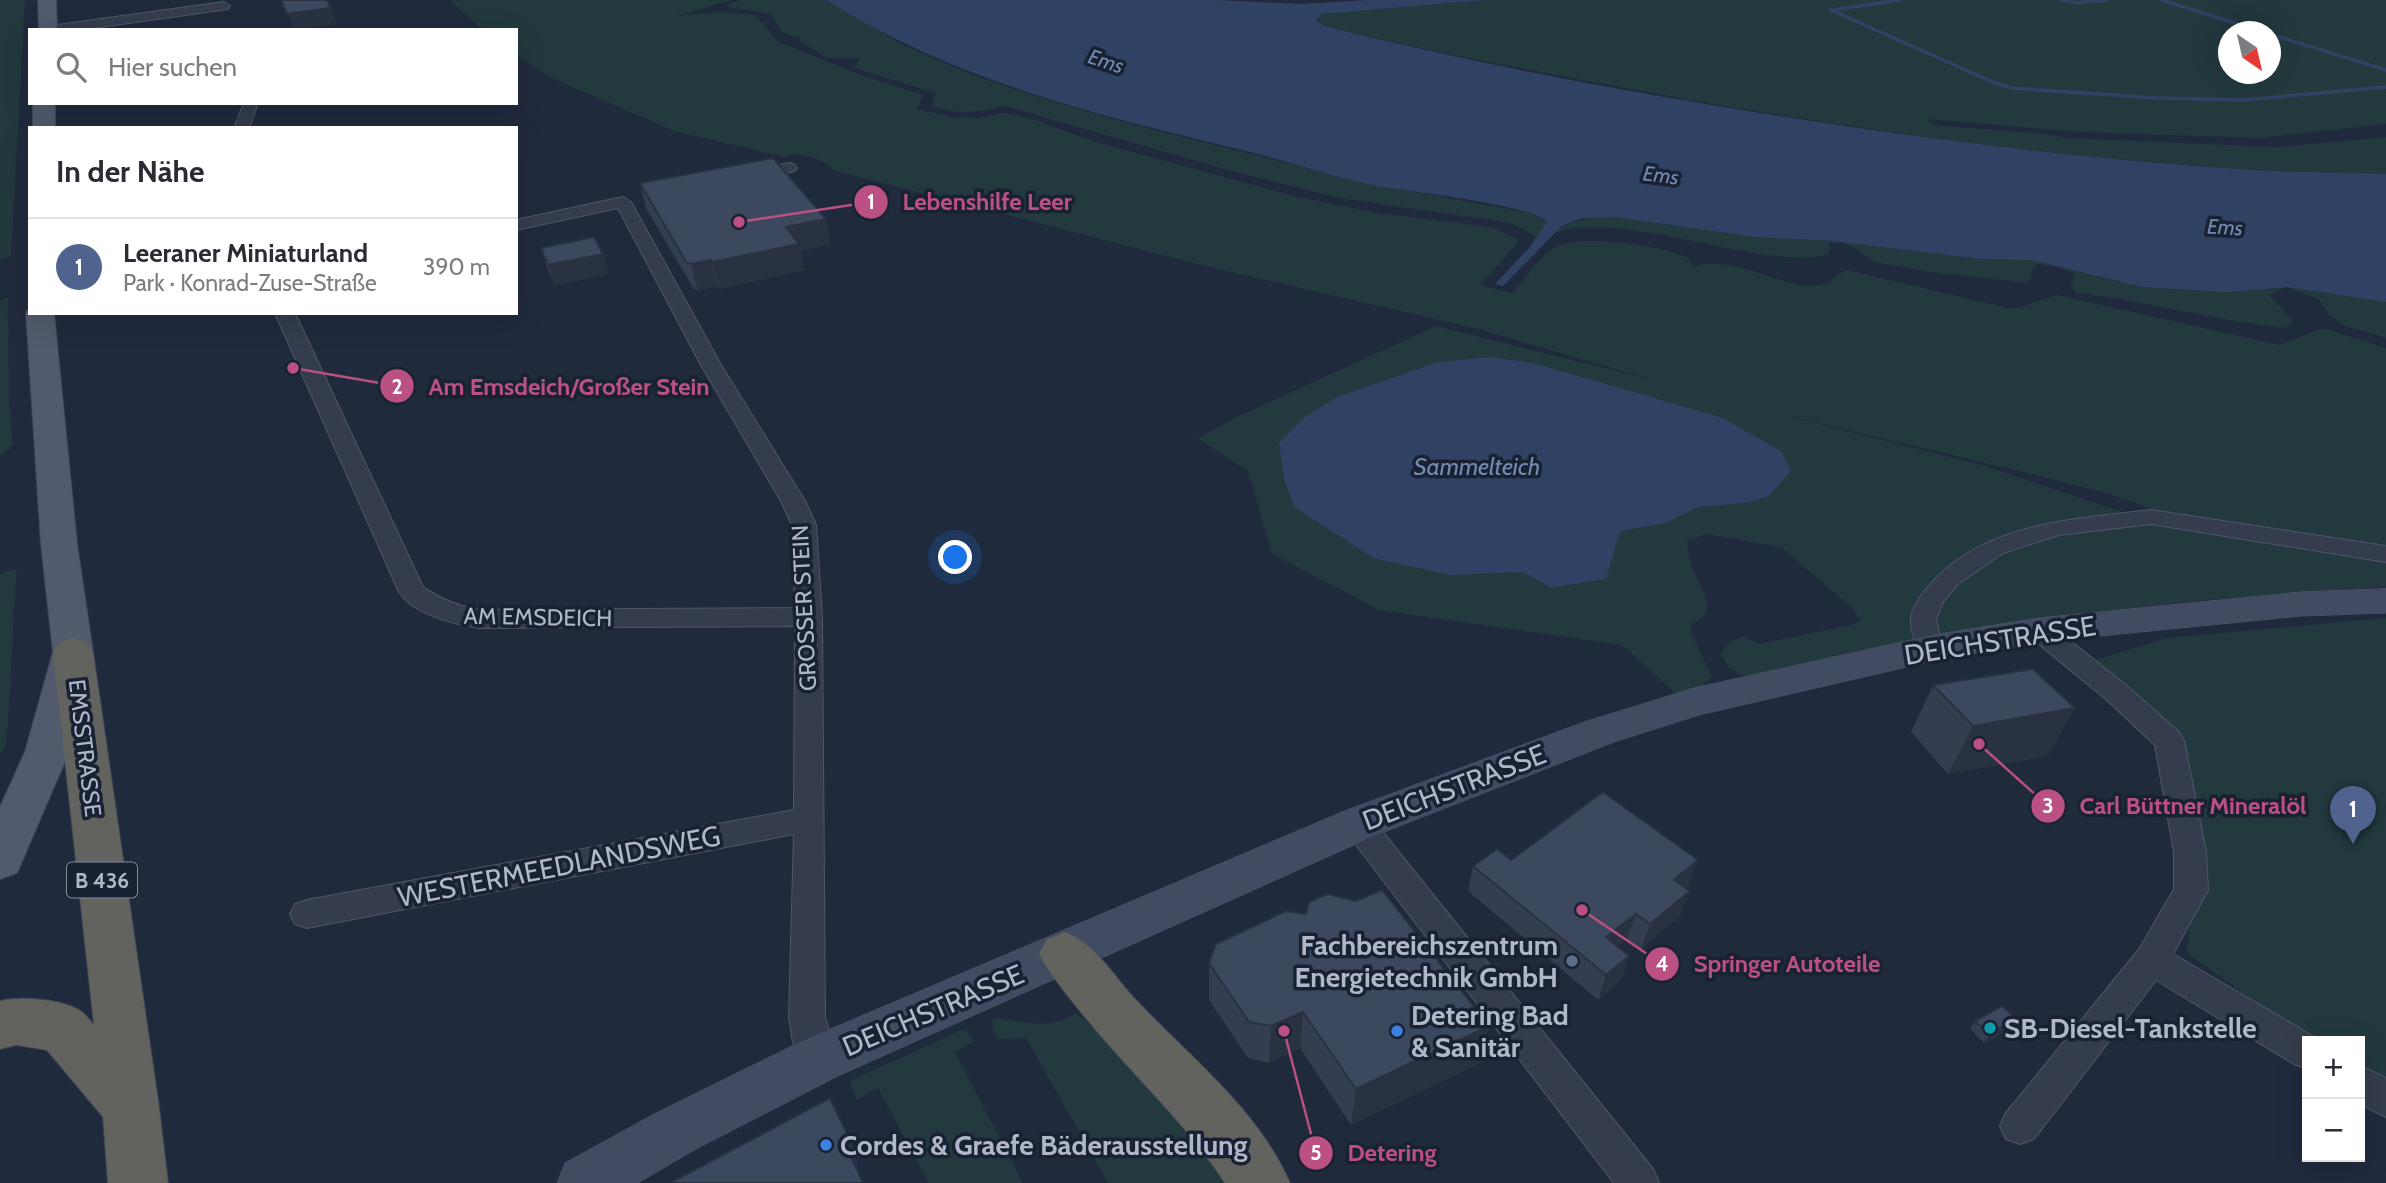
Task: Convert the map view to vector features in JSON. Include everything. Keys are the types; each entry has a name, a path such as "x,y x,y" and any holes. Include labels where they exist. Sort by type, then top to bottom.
{"highway":[{"name":"EMSSTRASSE","path":"73,652 131,1107 138,1183"},
{"path":"1065,954 1116,1016 1223,1129 1260,1183"},
{"path":"0,1025 16,1021 62,1028 131,1107"}],"main road":[{"path":"47,0 49,28"},
{"path":"44,105 44,126"},
{"name":"EMSSTRASSE","path":"40,315 59,544 73,652"},
{"name":"DEICHSTRASSE","path":"586,1183 674,1132 819,1059 1358,824 1599,732 1694,702 1933,648 2039,631 2301,604 2386,601"},
{"path":"0,860 47,752 73,652"}],"street":[{"path":"62,28 223,3 228,21"},
{"path":"242,126 250,105"},
{"path":"725,181 789,168"},
{"name":"GROSSER STEIN","path":"518,225 629,201 711,365 793,501 804,525 809,617 807,1017 819,1059"},
{"name":"AM EMSDEICH","path":"286,315 412,592 436,609 455,616 480,619 809,617"},
{"path":"1933,648 1925,633 1923,619 1931,600 1949,578 1994,548 2056,528 2151,517 2386,554"},
{"path":"2020,1126 2152,959 2191,890 2190,852 2169,741 2117,694 2039,631"},
{"name":"WESTERMEEDLANDSWEG","path":"307,914 810,819"},
{"path":"1358,824 1639,1183"},
{"path":"2152,959 2302,1049"},
{"path":"2365,1086 2386,1099"}],"green space":[{"path":"0,0 25,0 11,256 0,259"},
{"path":"450,0 731,0 676,16 721,12 755,15 779,42 861,75 924,95 916,109 953,117 976,118 1004,113 1035,120 1096,142 1294,196 1378,213 1492,227 1517,239 1517,244 1480,285 1512,293 1539,261 1557,246 1604,241 1679,254 1690,259 1692,267 1705,264 1733,266 1804,286 1829,283 1836,275 1847,270 2008,308 2018,308 2057,295 2280,345 2327,329 2386,348 2386,550 2164,513 2109,494 2044,477 1772,412 1985,466 2155,523 2386,556 2386,587 2224,598 2063,617 1903,643 1745,677 1728,667 1721,654 1736,639 1744,636 1759,644 1861,621 1851,607 1781,547 1706,534 1687,541 1691,563 1707,604 1706,612 1692,624 1691,632 1712,677 1697,691 1680,697 1622,645 1379,610 1272,554 1248,471 1197,438 1241,415 1436,326 1653,380 1474,328 1209,267 832,170 823,162 810,157 784,157 674,131 554,79 518,57 518,28 481,28","holes":["1490,357 1590,380 1650,399 1791,471 1769,496 1746,503 1698,507 1666,523 1620,531 1551,588 1523,572 1373,558 1294,507 1337,397 1438,362"]},
{"path":"740,0 826,0 903,45 973,75 1031,95 1131,124 1375,185 1532,213 1547,222 1534,241 1534,235 1511,223 1339,198 1235,172 1005,106 968,112 941,109 932,106 935,93 854,68 860,59 858,58 827,58 799,41 801,37 780,30 770,14 727,5"},
{"path":"1487,0 2386,0 2386,124 2259,138 2079,132 1927,119 1932,124 1943,126 2066,138 2277,147 2386,137 2386,176 2290,172 2099,157 1909,134 1625,88 1398,43 1323,26 1318,20 1322,14"},
{"path":"1615,217 1754,237 1833,241 1977,259 2032,260 2142,287 2286,287 2269,295 2293,321 2285,328 2259,325 2128,300 2075,293 2071,285 2075,275 2062,268 2038,264 2032,269 2029,283 1922,271 1874,262 1842,243 1830,243 1829,254 1802,258 1751,253 1661,235 1600,227 1574,228 1553,234 1582,220"},
{"path":"2286,287 2386,302 2386,338 2345,326 2329,315 2319,299"},
{"path":"8,298 9,396 13,446 0,456 0,300"},
{"path":"17,568 8,726 5,749 0,753 0,574"},
{"path":"2386,618 2386,1088 2365,1075 2365,1036 2303,1036 2187,953 2195,864 2174,744 2083,664 2167,638"},
{"path":"1076,1013 1137,1065 1242,1183 1108,1183 1026,1038 998,1039 993,1030 992,1019 1047,1023 1057,1022"},
{"path":"964,1029 975,1041 955,1052 1023,1183 929,1183 878,1088 857,1100 849,1081"}],"water":[{"name":"Ems","path":"826,0 1216,0 1300,4 1369,0 1486,0 1322,14 1316,20 1324,26 1533,73 1744,111 1886,132 2135,161 2261,170 2386,174 2386,302 2287,287 2228,292 2142,287 2032,260 1979,259 1833,241 1754,237 1615,217 1582,218 1562,226 1503,286 1495,284 1529,248 1547,222 1537,216 1495,204 1360,182 1078,108 974,73 924,52 874,28"},
{"name":"Sammelteich","path":"1490,357 1533,363 1723,418 1781,451 1791,471 1769,496 1746,503 1698,507 1666,523 1620,531 1606,579 1551,588 1523,572 1450,575 1373,558 1294,507 1284,478 1279,443 1306,416 1337,397 1438,362"}],"building":[{"path":"281,0 327,0 331,8 287,14"},
{"path":"773,158 826,219 786,227 799,244 712,262 686,262 640,183"},
{"path":"594,237 603,254 548,265 541,248"},
{"path":"2033,669 2075,708 1973,726 1933,685"},
{"path":"1603,792 1698,860 1674,880 1690,891 1650,924 1636,914 1606,937 1629,956 1606,975 1473,866 1497,849 1511,860"},
{"path":"1382,890 1489,1026 1356,1089 1303,1012 1271,1026 1249,1022 1209,963 1216,944 1286,911 1306,914 1309,902 1328,894 1356,901"},
{"path":"2002,1006 2017,1019 1989,1034 1975,1021"},
{"path":"830,1098 849,1138 844,1141 863,1183 670,1183"}],"waterway":[{"path":"1900,0 1831,10 1995,83 2012,88 2157,98 2243,100 2386,87"},
{"path":"2061,0 2076,3 2108,0"},
{"path":"2162,0 2228,21"},
{"path":"2281,37 2386,70"}],"place":[{"name":"Lebenshilfe Leer","path":"739,222"},
{"name":"Am Emsdeich/Großer Stein","path":"293,368"},
{"name":"Carl Büttner Mineralöl","path":"1979,744"},
{"name":"Leeraner Miniaturland","path":"2353,844"},
{"name":"Springer Autoteile","path":"1582,910"},
{"name":"Fachbereichszentrum Energietechnik GmbH","path":"1572,961"},
{"name":"SB-Diesel-Tankstelle","path":"1990,1028"},
{"name":"Detering","path":"1284,1031"},
{"name":"Detering Bad & Sanitär","path":"1397,1031"},
{"name":"Cordes & Graefe Bäderausstellung","path":"826,1145"}]}
